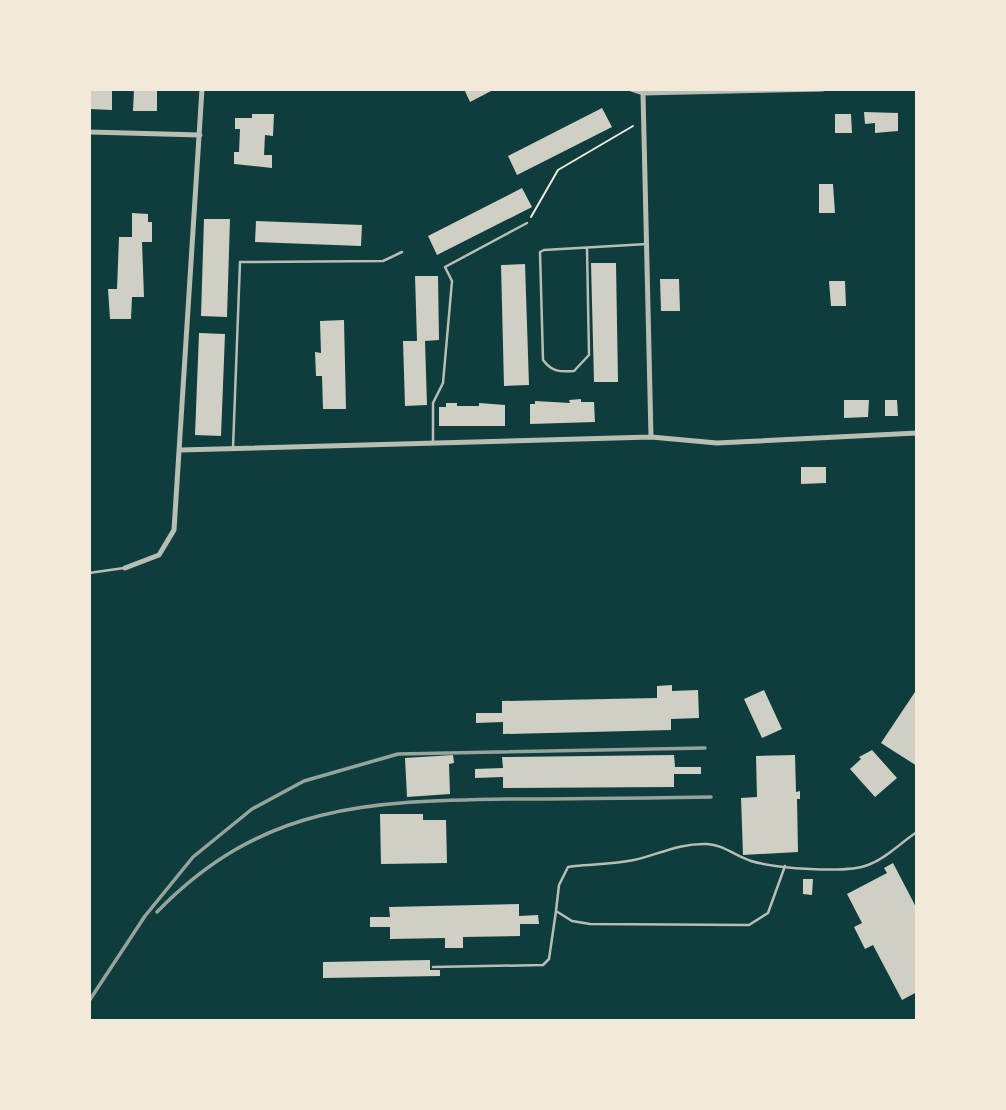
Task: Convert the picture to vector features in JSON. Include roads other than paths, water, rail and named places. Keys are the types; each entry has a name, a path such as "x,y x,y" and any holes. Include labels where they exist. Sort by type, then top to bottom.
{"street":[{"path":"125,568 159,555 174,530 202,89"},
{"path":"631,89 643,93 823,89"},
{"path":"643,93 651,437"},
{"path":"89,132 200,135"},
{"path":"180,450 651,437 718,443 917,433"}],"lane":[{"path":"433,442 433,404 443,383 452,281 445,267 527,223"},
{"path":"587,248 589,355 574,371 560,372 550,368 543,360 538,257 544,250 647,244"},
{"path":"233,448 240,262 383,261 402,252"},
{"path":"89,573 125,568"},
{"path":"433,967 543,965 549,959 559,885 568,867 637,859 671,846 717,845 753,862 856,869 884,857 917,832"},
{"path":"556,911 572,921 590,924 749,925 768,913 785,866"}],"railway":[{"path":"89,1001 145,916 193,857 252,809 304,781 398,754 705,748"},
{"path":"157,912 196,876 236,849 277,829 363,807 458,800 711,797"}]}
